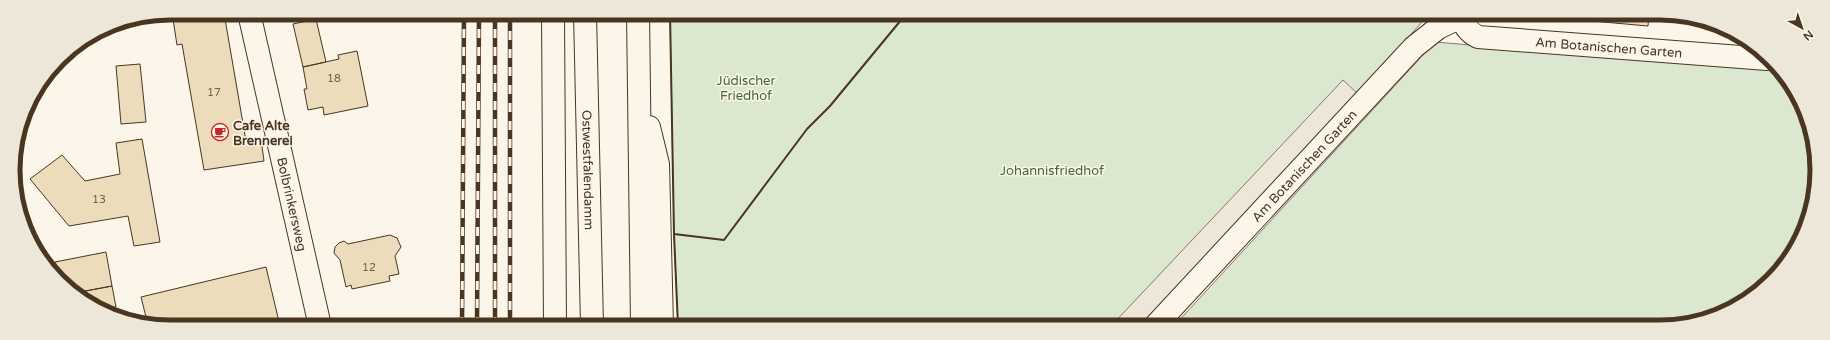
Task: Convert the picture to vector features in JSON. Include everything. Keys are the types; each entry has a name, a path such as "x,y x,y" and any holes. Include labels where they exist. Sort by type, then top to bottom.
{"main road":[{"name":"Bolbrinkersweg","path":"251,20 319,320"},
{"path":"553,20 555,320"},
{"name":"Ostwestfalendamm","path":"585,20 592,320"},
{"path":"638,20 642,320"},
{"name":"Am Botanischen Garten","path":"1161,320 1414,47 1438,28 1452,20"},
{"name":"Am Botanischen Garten","path":"1463,20 1466,28 1478,37 1761,59"},
{"path":"640,89 658,164 662,320"}],"green space":[{"name":"Johannisfriedhof","path":"670,20 1424,20 1358,94 1147,320 678,320 674,234"},
{"path":"1435,42 1772,70 1785,87 1795,104 1805,131 1810,160 1809,190 1799,227 1790,245 1773,269 1759,283 1726,305 1699,315 1670,320 1180,320"}],"shaded area":[{"path":"1343,80 1358,94 1147,320 1117,320"}],"building":[{"path":"173,20 225,20 246,141 261,139 264,161 204,170 182,44 177,45"},
{"path":"316,20 326,62 303,67 293,24"},
{"path":"1592,20 1648,20 1648,26"},
{"path":"357,51 368,106 324,115 323,107 308,110 304,89 307,89 303,67 339,59 338,55"},
{"path":"140,64 146,122 121,124 116,66"},
{"path":"142,139 160,242 134,246 128,216 69,226 30,179 62,155 85,181 120,174 116,143"},
{"path":"390,235 397,238 401,247 395,256 399,274 389,276 390,281 352,289 351,285 346,287 340,260 334,253 335,247 344,241 348,244"},
{"path":"106,252 112,286 82,292 59,271 55,262"},
{"path":"266,267 279,320 150,319 146,318 141,297"},
{"path":"112,286 116,307 110,308 104,305 82,292"}],"railway":[{"path":"462,320 464,20"},
{"path":"477,320 479,20"},
{"path":"495,20 495,320"},
{"path":"510,20 510,320"}],"wall":[{"path":"670,20 674,234 678,320"},
{"path":"674,234 724,240 807,129 830,106 901,20"}],"place":[{"name":"Cafe Alte Brennerei","path":"220,132"}],"park label":[{"name":"Jüdischer Friedhof","path":"746,88"}]}
